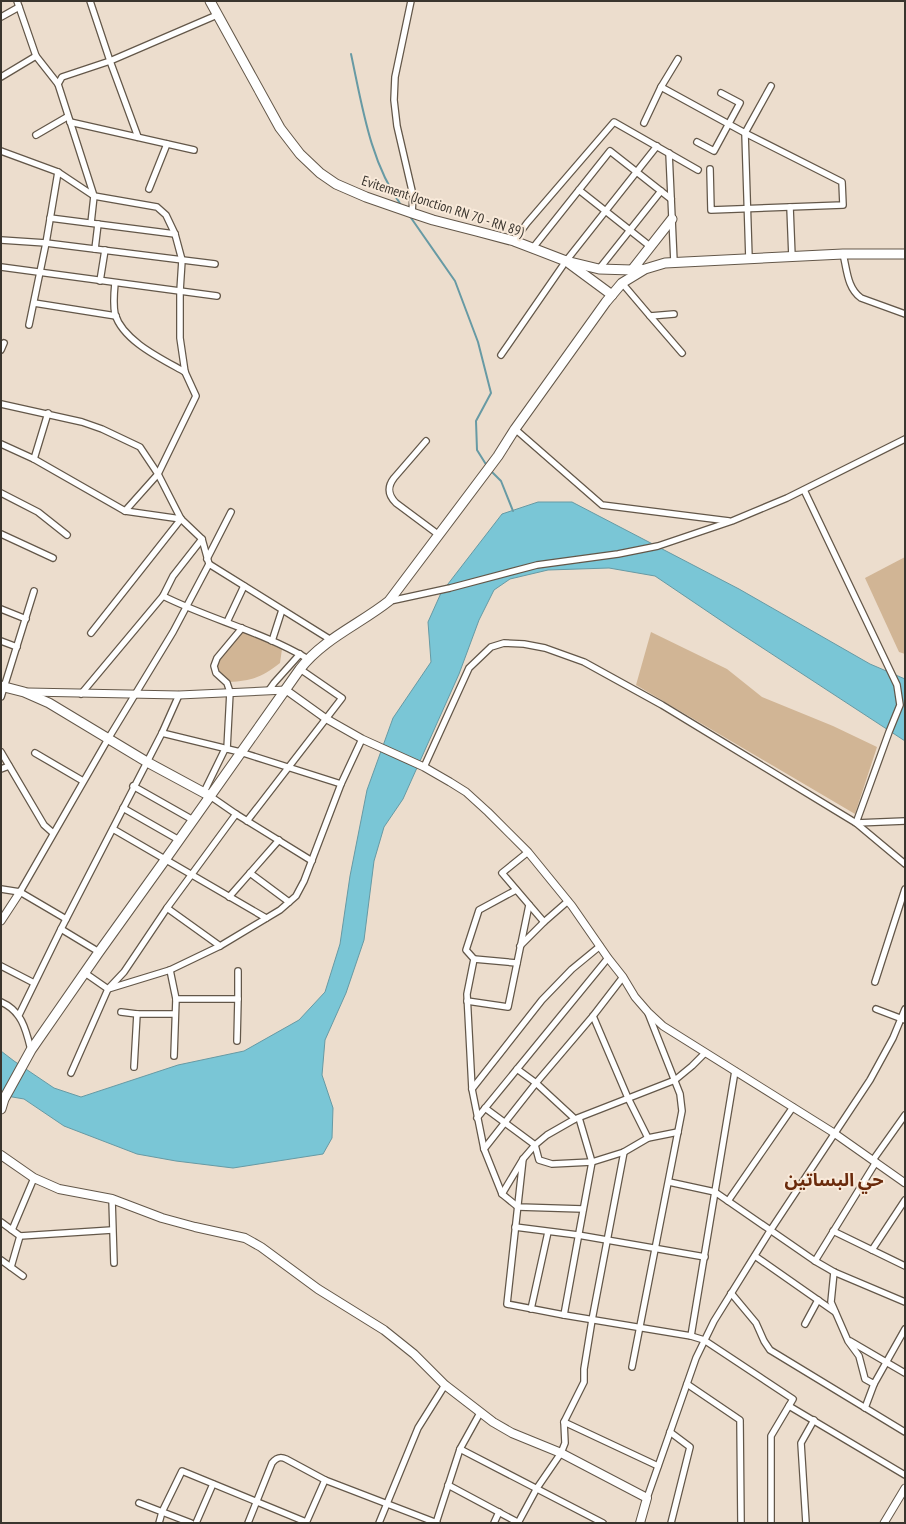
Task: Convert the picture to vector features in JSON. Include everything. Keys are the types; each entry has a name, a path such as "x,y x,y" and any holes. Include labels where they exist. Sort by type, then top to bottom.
{"main road":[{"name":"Evitement (Jonction RN 70 - RN 89)","path":"210,1 280,128 300,154 320,173 336,184 366,198 412,213 514,242 566,261 599,269 645,269"},
{"path":"632,270 672,219"},
{"path":"1,1109 4,1099 30,1052 99,952 166,860 193,820 207,794 286,690 300,669 304,657 373,614 390,601 498,456 515,429 622,283 645,269 674,262 843,254 905,254"},
{"path":"566,261 612,295"},
{"path":"3,687 24,692 48,702 147,762 207,794"},
{"path":"1,1155 34,1178 59,1189 112,1199 162,1218 245,1238 256,1244 318,1289 384,1330 414,1354 445,1385 480,1413 512,1433 561,1453 647,1498 640,1523"}],"street":[{"path":"90,1 138,137"},
{"path":"411,1 396,77 394,100 397,126 413,195 412,213"},
{"path":"1,17 18,4 36,56 58,84 94,196 91,223"},
{"path":"58,84 62,77 110,61 217,15"},
{"path":"1,77 36,56"},
{"path":"644,123 661,87 678,59"},
{"path":"749,259 745,133 771,86"},
{"path":"661,87 745,133 842,182 843,205 711,210 710,169"},
{"path":"697,142 714,151 740,103 721,93"},
{"path":"36,135 69,119 194,150"},
{"path":"514,242 527,223 614,122 698,170"},
{"path":"149,189 167,144"},
{"path":"501,355 566,261 657,146"},
{"path":"1,151 58,172 94,196 157,207 166,215 175,234 182,260 180,291 180,338 185,372 196,396 158,474 125,511"},
{"path":"532,249 610,151 671,199"},
{"path":"669,153 674,262"},
{"path":"29,325 46,243 58,172"},
{"path":"578,190 651,247"},
{"path":"599,269 661,191"},
{"path":"790,207 792,257"},
{"path":"50,218 175,234"},
{"path":"95,249 98,224"},
{"path":"1,240 46,243 216,264"},
{"path":"100,281 105,250"},
{"path":"843,254 851,286 856,294 861,298 905,314"},
{"path":"1,267 217,296"},
{"path":"115,283 114,308 116,316 128,336 154,354 185,372"},
{"path":"622,283 682,352"},
{"path":"34,303 116,316"},
{"path":"650,316 674,314"},
{"path":"1,350 4,343"},
{"path":"1,404 89,424 140,447 158,474 181,519 202,539 208,562 331,640"},
{"path":"34,459 48,414"},
{"path":"515,429 602,505 732,521"},
{"path":"390,601 450,588 538,565 618,554 658,546 732,521 787,498 905,439"},
{"path":"426,442 394,478 391,482 389,491 396,503 438,536"},
{"path":"1,444 34,459 125,511 181,519"},
{"path":"804,490 897,685 900,704 856,823"},
{"path":"1,493 38,512 67,535"},
{"path":"1,920 20,892 108,739 173,632 231,512"},
{"path":"91,633 181,519"},
{"path":"1,534 53,558"},
{"path":"81,694 163,596 172,576 202,539"},
{"path":"228,622 244,586"},
{"path":"1,697 34,591"},
{"path":"163,596 186,607 242,628 304,657 274,683 269,690"},
{"path":"1,609 26,619"},
{"path":"272,642 282,610"},
{"path":"242,628 217,658 214,666 216,673 226,683 230,692 226,749 207,794 236,814 312,861"},
{"path":"1,641 17,647"},
{"path":"422,766 469,668 480,655 491,647 504,643 524,644 545,648 590,666 662,705 856,823 905,864"},
{"path":"247,821 325,718 342,698 300,669"},
{"path":"24,692 179,695 286,690 325,718 362,739 422,766 466,792 528,852 568,901 623,977 634,997 663,1026 834,1133 905,1183"},
{"path":"19,1015 66,919 113,829 133,786 162,733 179,695"},
{"path":"162,733 240,752 341,784"},
{"path":"108,989 170,970 220,946 280,910 296,896 304,881 341,784 362,739"},
{"path":"1,752 44,825 53,834"},
{"path":"35,753 83,782"},
{"path":"1,769 9,766"},
{"path":"133,786 193,820"},
{"path":"123,808 179,840"},
{"path":"71,1073 108,989 124,972 167,908 236,814"},
{"path":"856,823 905,821"},
{"path":"113,829 266,918"},
{"path":"229,897 279,840"},
{"path":"528,852 502,873 544,922"},
{"path":"250,873 289,902"},
{"path":"1,889 20,892 66,919"},
{"path":"875,982 905,889"},
{"path":"516,890 479,910 466,950 474,959 517,964"},
{"path":"520,946 568,901"},
{"path":"467,1001 508,1007 529,905"},
{"path":"167,908 220,946"},
{"path":"61,929 99,952"},
{"path":"472,1089 542,1000 572,969 600,946"},
{"path":"477,1118 608,958"},
{"path":"474,959 467,994 472,1089 484,1149 502,1194 518,1207 583,1209"},
{"path":"1,966 34,983"},
{"path":"170,970 176,1000 174,1056"},
{"path":"237,1041 238,971"},
{"path":"85,973 108,989"},
{"path":"484,1149 623,977"},
{"path":"176,1000 238,999"},
{"path":"1,1002 12,1007 19,1015 26,1031 30,1052"},
{"path":"647,1498 696,1358 714,1321 770,1231 870,1080 903,1019 905,1009"},
{"path":"876,1010 903,1019"},
{"path":"121,1012 137,1014 175,1014"},
{"path":"632,1367 641,1328 682,1111 680,1094 648,1012"},
{"path":"134,1067 137,1014"},
{"path":"593,1016 628,1098 648,1138"},
{"path":"502,1194 523,1159 535,1145 547,1135 577,1118 675,1080 705,1053"},
{"path":"517,1069 577,1118 592,1162 564,1315"},
{"path":"692,1336 735,1071"},
{"path":"728,1201 793,1107"},
{"path":"485,1108 535,1145 539,1160 552,1164 592,1162 624,1152 648,1138 678,1132"},
{"path":"815,1262 874,1161 905,1115"},
{"path":"448,1485 518,1523 536,1488 561,1453 565,1443 564,1422 584,1382 584,1369 592,1320 624,1152"},
{"path":"523,1159 507,1304 592,1320 692,1336 704,1340 793,1399 771,1436 771,1523"},
{"path":"12,1230 34,1178"},
{"path":"669,1182 715,1192 815,1262 834,1272 905,1302"},
{"path":"112,1199 114,1263"},
{"path":"872,1250 905,1200"},
{"path":"1,1222 20,1236 112,1230"},
{"path":"515,1227 578,1235 704,1257"},
{"path":"833,1231 905,1266"},
{"path":"531,1309 548,1232"},
{"path":"11,1267 20,1236"},
{"path":"754,1256 836,1312"},
{"path":"1,1260 23,1276"},
{"path":"834,1272 831,1302 848,1340 859,1356 864,1379 874,1384"},
{"path":"731,1293 756,1323 764,1342 770,1350 905,1432"},
{"path":"805,1324 818,1300"},
{"path":"865,1408 874,1384 905,1329"},
{"path":"848,1340 887,1361 905,1373"},
{"path":"687,1384 740,1420 741,1523"},
{"path":"379,1523 418,1428 445,1385"},
{"path":"789,1406 905,1475"},
{"path":"248,1523 272,1463 278,1458 282,1457 325,1480 436,1523 460,1449 480,1413"},
{"path":"806,1523 801,1443 814,1420"},
{"path":"564,1422 658,1466"},
{"path":"670,1432 690,1447 671,1523"},
{"path":"460,1449 603,1523"},
{"path":"159,1523 162,1512 182,1472 306,1522 325,1480"},
{"path":"196,1523 213,1484"},
{"path":"884,1523 905,1488"},
{"path":"139,1503 191,1523"},
{"path":"494,1523 499,1512"}],"shaded area":[{"path":"905,557 905,654 899,652 865,578"},
{"path":"242,632 248,633 282,649 280,663 262,675 244,681 229,682 217,670 217,664 226,648"},
{"path":"651,632 727,669 762,697 833,726 877,747 855,814 636,685"}],"water":[{"path":"538,502 572,502 739,589 870,664 905,679 905,741 655,576 609,568 548,570 510,579 494,590 479,620 459,674 403,799 384,827 374,861 364,940 346,993 325,1040 322,1075 333,1108 332,1138 323,1154 233,1168 176,1161 137,1154 64,1126 24,1099 1,1095 1,1051 54,1088 81,1097 178,1065 244,1051 299,1020 325,992 340,944 350,876 367,790 393,718 431,662 428,622 441,593 502,514"}],"waterway":[{"path":"351,54 363,113 374,152 390,188 401,205"},
{"path":"409,215 455,281 478,342 491,393 476,421 477,450 487,466"},
{"path":"491,471 501,481 513,511"}],"district":[{"name":"حي البساتين","path":"834,1180"}]}
